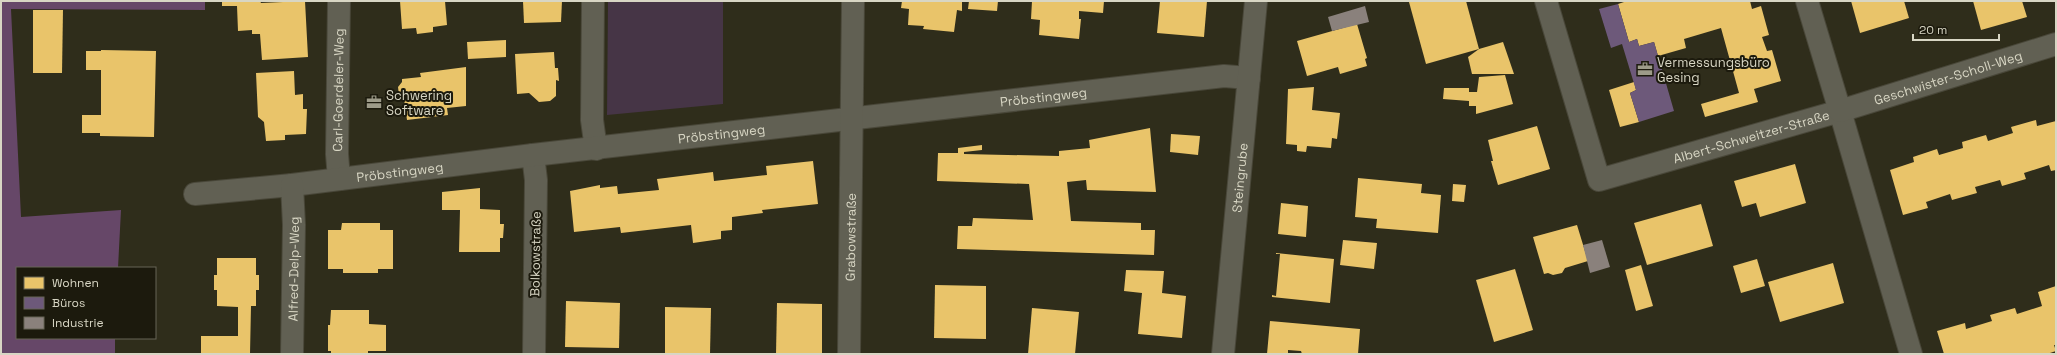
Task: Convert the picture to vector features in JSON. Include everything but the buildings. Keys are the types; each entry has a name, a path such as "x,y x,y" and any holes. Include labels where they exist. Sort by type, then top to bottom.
{"street":[{"name":"Carl-Goerdeler-Weg","path":"339,1 339,179"},
{"path":"593,1 592,120 596,149"},
{"name":"Grabowstraße","path":"849,354 853,120 853,1"},
{"name":"Steingrube","path":"1223,354 1256,1"},
{"name":"Albert-Schweitzer-Straße","path":"1546,1 1599,180 1840,111 1912,354"},
{"path":"1807,1 1840,111"},
{"name":"Geschwister-Scholl-Weg","path":"1840,111 2056,44"},
{"name":"Pröbstingweg","path":"195,194 292,185 533,155 853,120 1224,76 1249,78"},
{"name":"Bolkowstraße","path":"533,155 536,180 534,354"},
{"name":"Alfred-Delp-Weg","path":"292,185 294,225 292,354"}],"shaded area":[{"path":"1,1 205,1 205,10 11,9 21,217 121,210 118,267 16,267 16,339 115,339 115,354 1,354"},
{"path":"608,1 723,1 723,104 607,115"}],"place":[{"name":"Vermessungsbüro Gesing","path":"1645,69"},
{"name":"Schwering Software","path":"374,102"}]}
